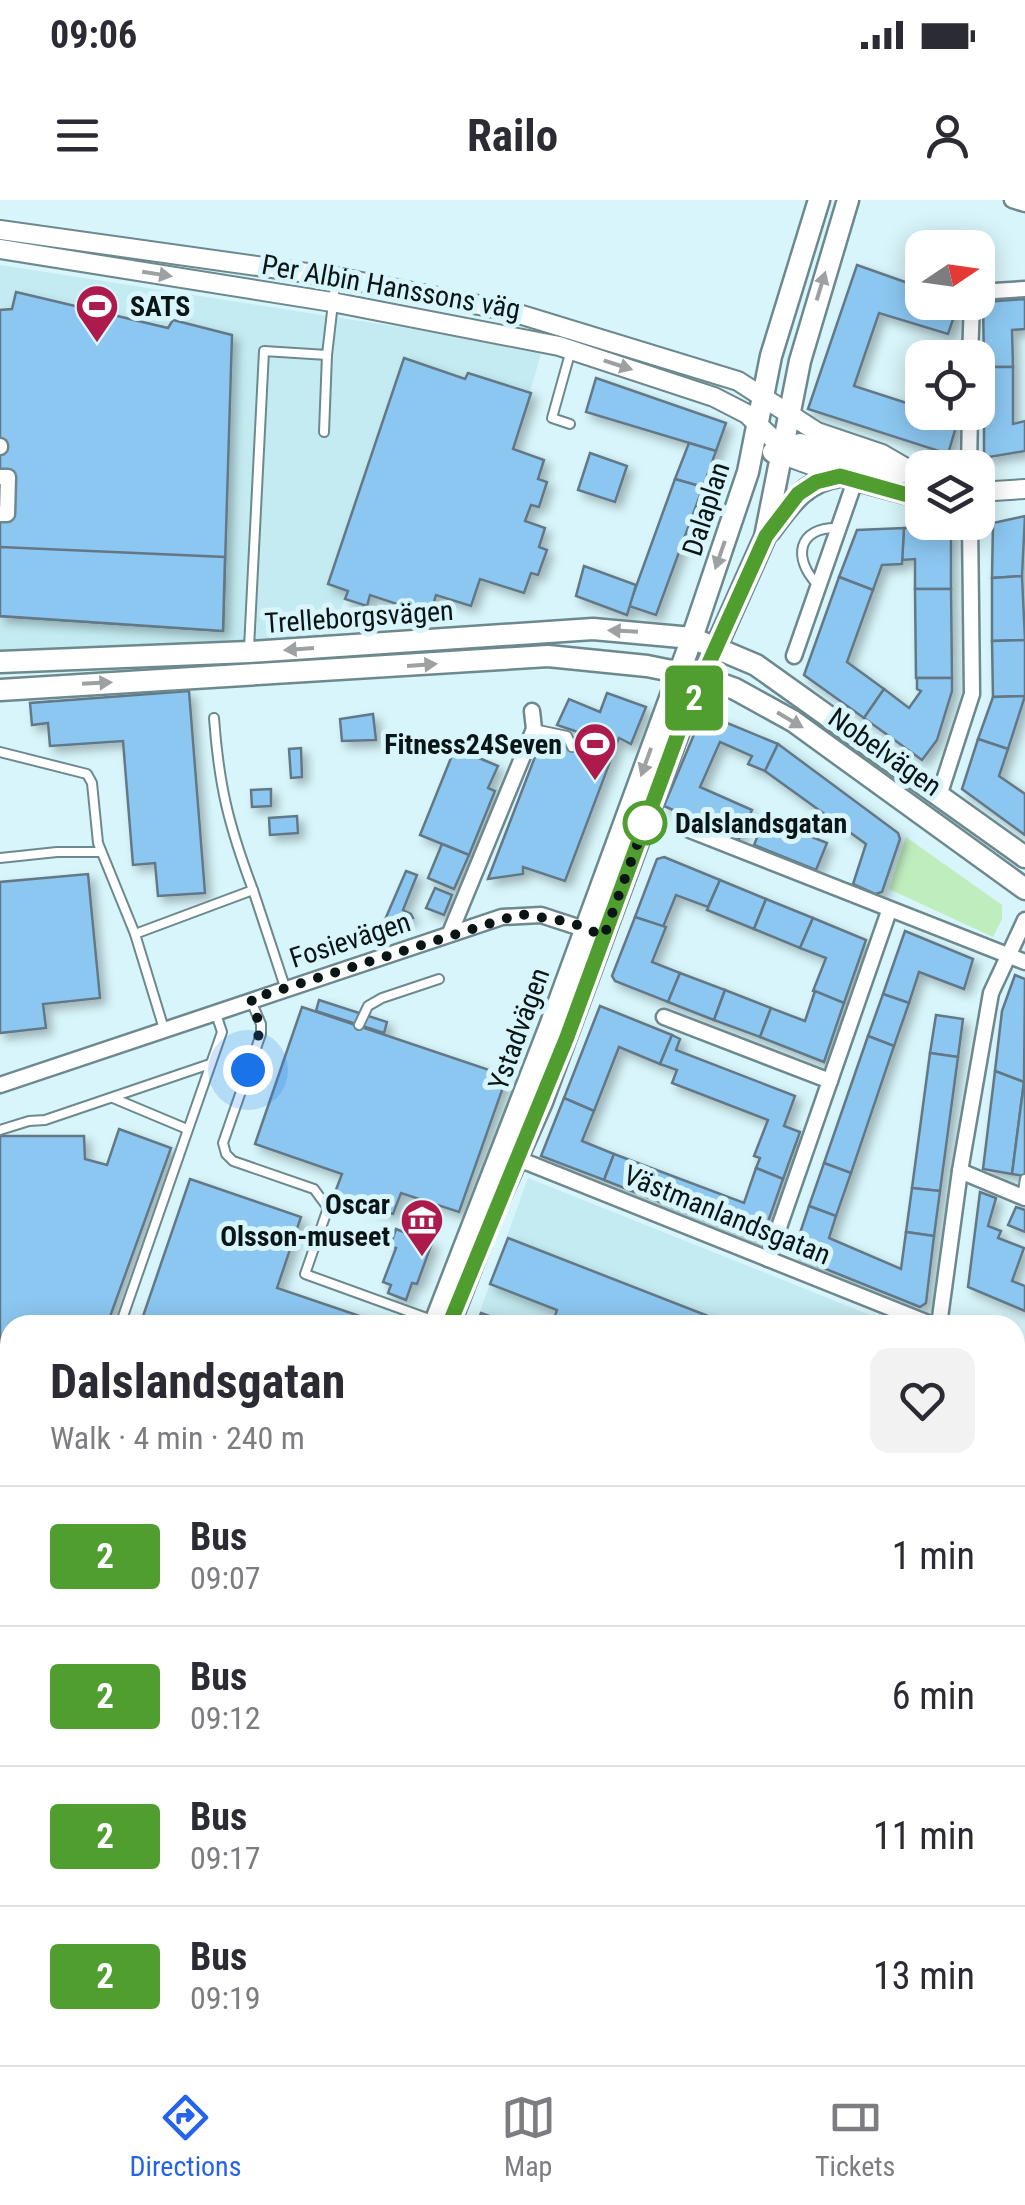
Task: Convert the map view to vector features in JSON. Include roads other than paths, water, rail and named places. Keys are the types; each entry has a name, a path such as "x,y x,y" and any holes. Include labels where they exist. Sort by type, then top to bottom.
{"main road":[{"path":"775,404 792,290 819,200"},
{"path":"775,404 800,361 848,200"},
{"name":"Dalaplan","path":"692,638 748,472 757,424 775,404"},
{"name":"Dalaplan","path":"719,647 766,536 781,448 775,404"},
{"path":"748,472 781,448 800,444 886,471 905,473"},
{"path":"766,536 798,494 816,482 847,479"},
{"name":"Trelleborgsvägen","path":"0,662 248,652 593,630 692,638 719,647"},
{"name":"Ystadvägen","path":"445,1315 509,1155 584,928 692,638"},
{"name":"Ystadvägen","path":"509,1155 542,1102 682,723 719,647"},
{"name":"Nobelvägen","path":"719,647 756,665 1025,857"},
{"name":"Trelleborgsvägen","path":"0,690 548,656 647,666 702,677"},
{"name":"Nobelvägen","path":"702,677 735,689 793,721 1025,889"}],"street":[{"path":"1012,200 1025,204"},
{"name":"Per Albin Hanssons väg","path":"0,230 336,277 439,296 566,327 738,381 817,432 882,454 905,467"},
{"name":"Per Albin Hanssons väg","path":"0,249 332,302 571,350 735,405 794,459 847,479 905,494"},
{"path":"995,291 1025,289"},
{"path":"0,476 8,477 7,514 0,514"},
{"path":"794,656 838,528 847,479"},
{"path":"995,491 1025,489"},
{"path":"939,796 972,694 970,540"},
{"path":"450,933 534,729 532,712"},
{"path":"686,829 1025,962"},
{"path":"768,1258 889,911"},
{"name":"Fosievägen","path":"0,1085 450,933 520,914 542,915 604,936"},
{"path":"938,1315 991,994 1025,920"},
{"path":"664,1017 830,1081"},
{"name":"Västmanlandsgatan","path":"509,1155 911,1315"},
{"path":"960,1172 1024,1197"}],"lane":[{"path":"324,432 336,277"},
{"path":"570,424 552,418 571,350"},
{"path":"248,652 264,351 327,355"},
{"path":"818,585 804,570 800,556 810,533 820,527 838,528"},
{"path":"214,718 220,784 229,827 286,987"},
{"path":"534,729 568,736 572,747"},
{"path":"0,752 87,774 92,783 101,852 135,934 164,1029"},
{"path":"0,858 101,852"},
{"path":"135,934 252,890"},
{"path":"359,1025 368,1006 439,979"},
{"path":"251,999 261,1034 223,1143 226,1154 234,1162 314,1189 328,1208 305,1274 417,1315"},
{"path":"123,1315 222,1032 215,1012"},
{"path":"0,1130 45,1120 210,1064"},
{"path":"112,1098 188,1130"},
{"path":"1024,1197 1025,1179"}],"place":[{"name":"SATS","path":"97,344"},
{"name":"Fitness24Seven","path":"595,782"},
{"name":"Dalslandsgatan","path":"645,823"},
{"name":"Oscar Olsson-museet","path":"422,1258"}]}
